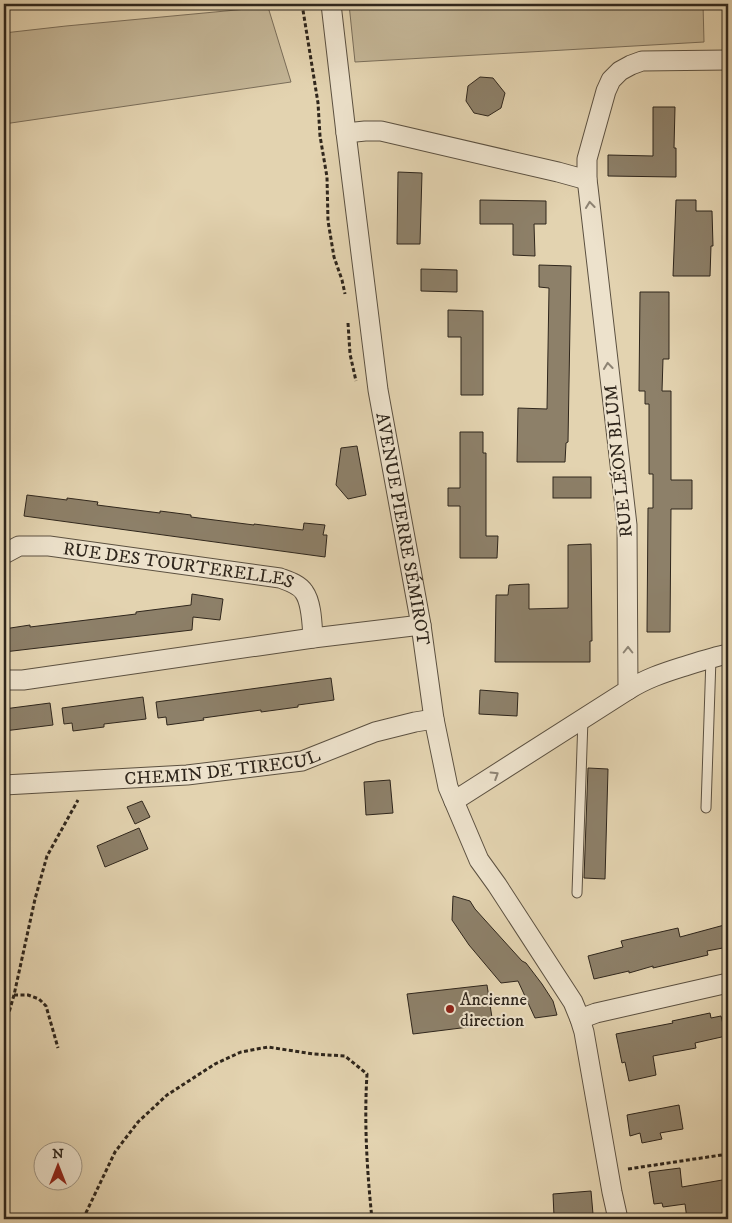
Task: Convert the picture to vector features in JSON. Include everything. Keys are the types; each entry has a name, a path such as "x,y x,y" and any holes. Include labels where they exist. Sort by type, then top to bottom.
{"street":[{"name":"AVENUE PIERRE SÉMIROT","path":"331,4 378,390 421,625 434,720 448,787 478,860 497,885 573,1002 580,1019 584,1032 618,1219"},
{"name":"RUE LÉON BLUM","path":"628,690 627,525 587,180 587,159 606,91 611,80 620,71 642,62 728,60"},
{"path":"346,133 381,131 587,180"},
{"name":"RUE DES TOURTERELLES","path":"4,554 19,546 49,546 280,578 292,582 304,591 309,603 313,638"},
{"path":"4,680 23,680 313,638 421,625"},
{"path":"454,800 637,684 652,676 720,656"},
{"name":"CHEMIN DE TIRECUL","path":"4,785 187,775 302,761 375,732 415,722 434,720"},
{"path":"580,1019 596,1013 728,983"}],"lane":[{"path":"706,808 720,656"},
{"path":"577,893 582,719"}],"path":[{"path":"4,1030 14,995 35,899 48,856 88,780"},
{"path":"14,995 28,995 39,998 46,1006 58,1048"},
{"path":"83,1219 115,1152 138,1122 167,1095 214,1064 241,1052 268,1047 313,1054 345,1056 367,1074 368,1179 372,1219"},
{"path":"608,1172 728,1154"}],"shaded area":[{"path":"349,4 703,4 704,42 355,62"},
{"path":"268,7 291,82 4,124 4,33"}],"building":[{"path":"480,77 493,78 505,93 501,108 488,116 474,113 466,101 468,86"},
{"path":"653,107 675,107 674,148 676,148 676,177 608,176 608,155 653,156"},
{"path":"398,172 422,173 420,244 397,244"},
{"path":"480,200 546,201 546,224 534,224 535,256 513,255 513,224 480,224"},
{"path":"676,200 696,200 696,211 712,211 713,246 711,246 710,276 673,276"},
{"path":"539,265 571,266 568,442 566,443 565,462 517,462 518,408 547,409 549,288 539,287"},
{"path":"421,269 457,270 457,292 421,291"},
{"path":"640,292 669,292 669,359 663,359 662,391 671,391 671,480 692,480 692,509 671,509 670,632 647,632 648,508 653,508 653,474 649,474 649,404 645,404 645,391 639,391"},
{"path":"448,310 483,311 483,395 461,395 461,337 448,337"},
{"path":"460,432 483,432 483,453 486,453 486,536 498,536 497,558 460,558 460,506 448,506 448,488 460,488"},
{"path":"357,446 366,495 348,499 336,485 341,448"},
{"path":"553,477 591,477 591,498 553,498"},
{"path":"27,495 67,500 67,498 98,502 97,505 160,513 160,511 191,515 191,517 303,530 304,523 325,525 323,535 327,535 325,557 24,516"},
{"path":"591,544 592,641 590,641 590,662 495,662 496,595 508,595 509,585 529,584 529,609 568,608 568,545"},
{"path":"192,594 223,599 220,620 193,617 192,630 4,652 4,629 136,614 136,612 191,605"},
{"path":"331,678 334,700 298,705 298,707 203,718 204,720 167,725 166,717 158,718 156,702"},
{"path":"480,690 518,693 517,716 479,714"},
{"path":"143,697 146,719 104,724 104,727 73,731 72,723 64,724 62,708"},
{"path":"50,703 53,725 4,731 4,709"},
{"path":"588,768 608,769 605,879 584,878"},
{"path":"390,780 393,813 366,815 364,782"},
{"path":"142,801 150,817 135,824 127,807"},
{"path":"139,828 148,849 105,867 97,846"},
{"path":"453,896 470,901 475,909 522,961 526,963 553,1001 557,1015 535,1018 518,981 501,983 469,945 452,920"},
{"path":"728,924 728,947 707,951 708,955 594,979 588,956 623,947 621,941 678,928 680,937"},
{"name":"Ancienne direction","path":"487,985 493,1024 413,1034 407,994"},
{"path":"710,1013 711,1018 721,1016 726,1036 695,1043 696,1048 653,1056 656,1075 629,1081 625,1062 622,1063 616,1034 673,1023 672,1021"},
{"path":"679,1105 683,1129 660,1133 662,1139 642,1143 640,1133 630,1136 627,1115"},
{"path":"680,1168 682,1187 728,1179 728,1219 687,1219 685,1204 663,1207 662,1203 654,1204 649,1172"},
{"path":"591,1191 593,1214 554,1216 553,1194"}],"place":[{"name":"Ancienne direction","path":"450,1009"}]}
